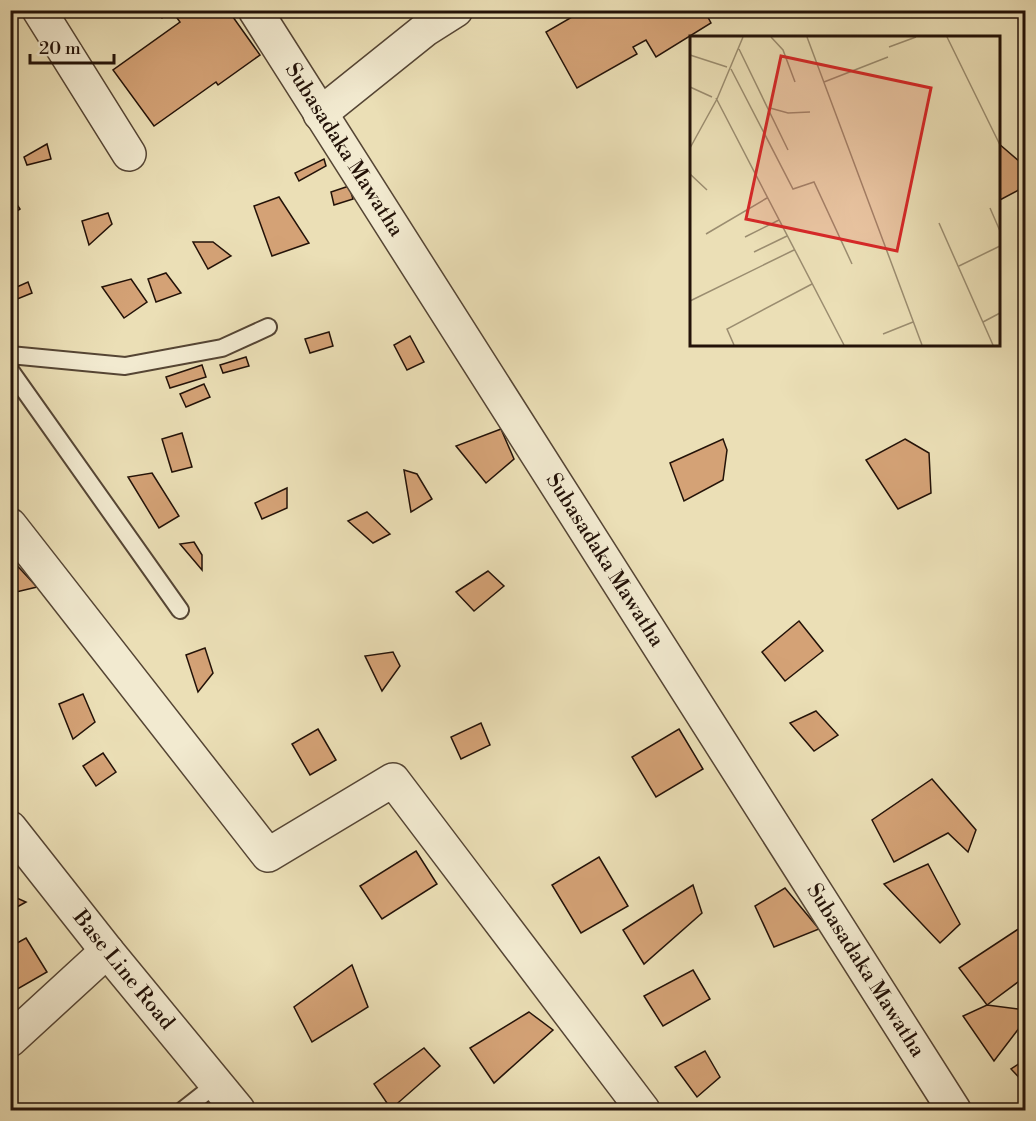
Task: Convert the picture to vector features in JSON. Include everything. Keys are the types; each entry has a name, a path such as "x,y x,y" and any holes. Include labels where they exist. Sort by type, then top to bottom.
{"street":[{"path":"39,10 129,154"},
{"name":"Subasadaka Mawatha","path":"255,10 954,1110"},
{"path":"320,114 426,29 456,10"},
{"path":"10,525 268,855 393,780 642,1110"},
{"name":"Base Line Road","path":"10,828 107,951 238,1110"},
{"path":"10,1040 107,951"}],"lane":[{"path":"10,355 125,366 222,348 268,327"},
{"path":"10,370 180,610"},
{"path":"183,1110 216,1084"}],"building":[{"path":"119,10 133,10 123,17"},
{"path":"157,10 228,10 260,55 218,85 216,82 154,126 113,70 180,22 172,11 162,18"},
{"path":"584,10 704,10 711,23 656,57 646,40 633,47 637,54 577,88 546,32"},
{"path":"47,144 51,159 27,165 24,157"},
{"path":"1000,145 1026,167 1026,186 1000,200"},
{"path":"324,159 326,166 299,181 295,173"},
{"path":"349,186 353,199 334,205 331,192"},
{"path":"10,194 20,209 10,216"},
{"path":"279,197 309,243 272,256 254,206"},
{"path":"108,213 112,224 89,245 82,221"},
{"path":"193,242 213,242 231,256 208,269"},
{"path":"166,273 181,293 156,302 148,279"},
{"path":"131,279 147,302 124,318 102,287"},
{"path":"28,282 32,293 10,302 10,290"},
{"path":"329,332 333,346 310,353 305,339"},
{"path":"410,336 424,362 407,370 394,345"},
{"path":"246,357 249,366 223,373 220,365"},
{"path":"202,365 206,377 170,388 166,377"},
{"path":"204,384 210,397 186,407 180,394"},
{"path":"501,429 514,459 486,483 456,446"},
{"path":"182,433 192,467 172,472 162,439"},
{"path":"723,439 727,450 723,480 684,501 670,463"},
{"path":"905,439 929,453 931,493 898,509 866,460"},
{"path":"404,470 417,474 432,499 411,512"},
{"path":"152,473 179,516 159,528 128,477"},
{"path":"287,488 287,508 262,519 255,503"},
{"path":"367,512 390,534 373,543 348,521"},
{"path":"194,542 202,555 202,570 180,544"},
{"path":"10,558 37,587 12,593 10,591"},
{"path":"488,571 504,586 474,611 456,592"},
{"path":"799,621 823,651 785,681 762,652"},
{"path":"205,648 213,673 198,692 186,655"},
{"path":"393,652 400,666 382,691 365,656"},
{"path":"83,694 95,722 73,739 59,704"},
{"path":"816,711 838,735 814,751 790,723"},
{"path":"481,723 490,745 461,759 451,737"},
{"path":"318,729 336,760 310,775 292,744"},
{"path":"679,729 703,769 656,797 632,757"},
{"path":"103,753 116,772 96,786 83,766"},
{"path":"932,779 976,830 968,852 948,833 894,862 872,820"},
{"path":"416,851 437,884 382,919 360,886"},
{"path":"599,857 628,906 581,933 552,885"},
{"path":"928,864 960,924 940,943 884,884"},
{"path":"693,885 702,913 644,964 623,930"},
{"path":"785,888 819,929 774,947 755,906"},
{"path":"10,895 26,902 10,911"},
{"path":"1026,924 1026,976 987,1005 959,968"},
{"path":"26,938 47,972 14,991 10,985 10,947"},
{"path":"352,965 368,1007 312,1042 294,1007"},
{"path":"693,970 710,999 663,1026 644,996"},
{"path":"987,1005 1026,1010 1026,1019 994,1061 963,1016"},
{"path":"529,1012 553,1030 494,1083 470,1048"},
{"path":"424,1048 440,1066 391,1109 374,1084"},
{"path":"705,1051 720,1077 697,1097 675,1067"},
{"path":"1026,1059 1026,1085 1011,1069"}]}
